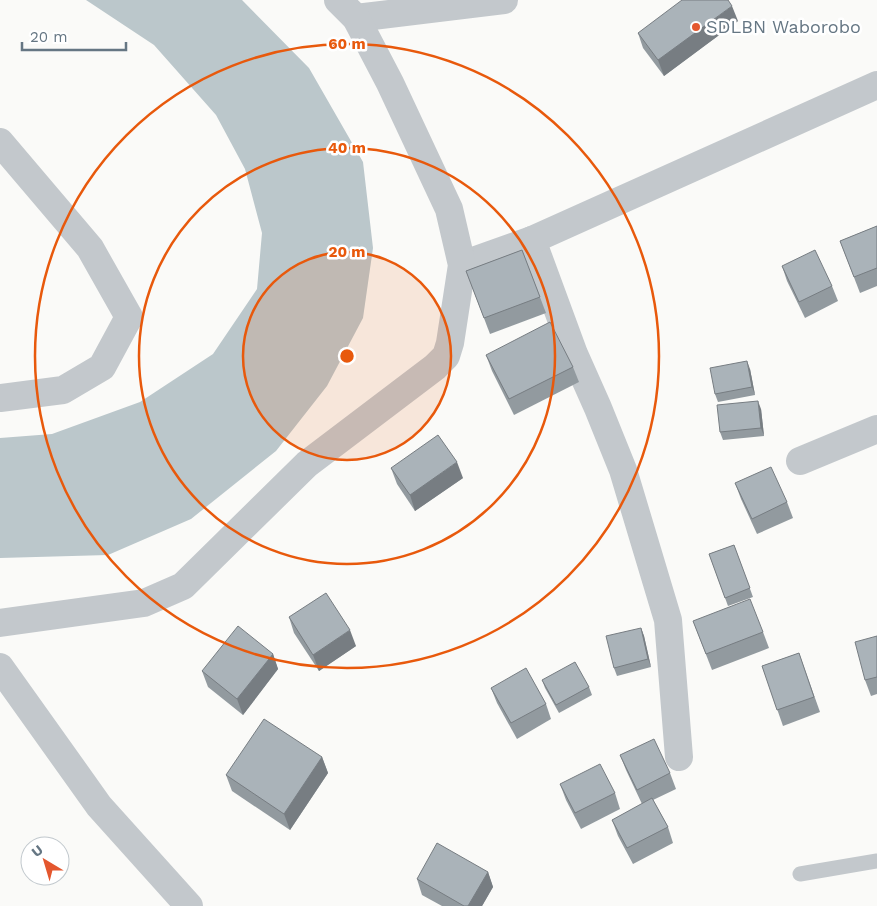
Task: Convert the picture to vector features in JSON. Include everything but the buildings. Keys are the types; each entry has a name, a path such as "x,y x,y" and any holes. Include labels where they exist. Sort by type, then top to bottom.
{"street":[{"path":"0,623 144,604 183,586 307,464 446,356 450,344 462,266 450,209 390,83 347,9 504,0"},
{"path":"462,266 532,240 877,85"},
{"path":"0,142 90,248 129,318 102,368 63,390 0,398"},
{"path":"532,240 574,354 623,470 668,620 678,757"},
{"path":"800,461 877,429"},
{"path":"0,668 99,806 189,906"}],"lane":[{"path":"800,874 877,861"}],"shaded area":[{"path":"86,0 242,0 309,68 363,162 373,248 363,318 327,386 276,451 191,519 108,555 0,558 0,438 52,434 140,402 213,354 257,289 262,233 245,169 216,115 154,45"}],"place":[{"name":"SDLBN Waborobo","path":"696,27"}]}
